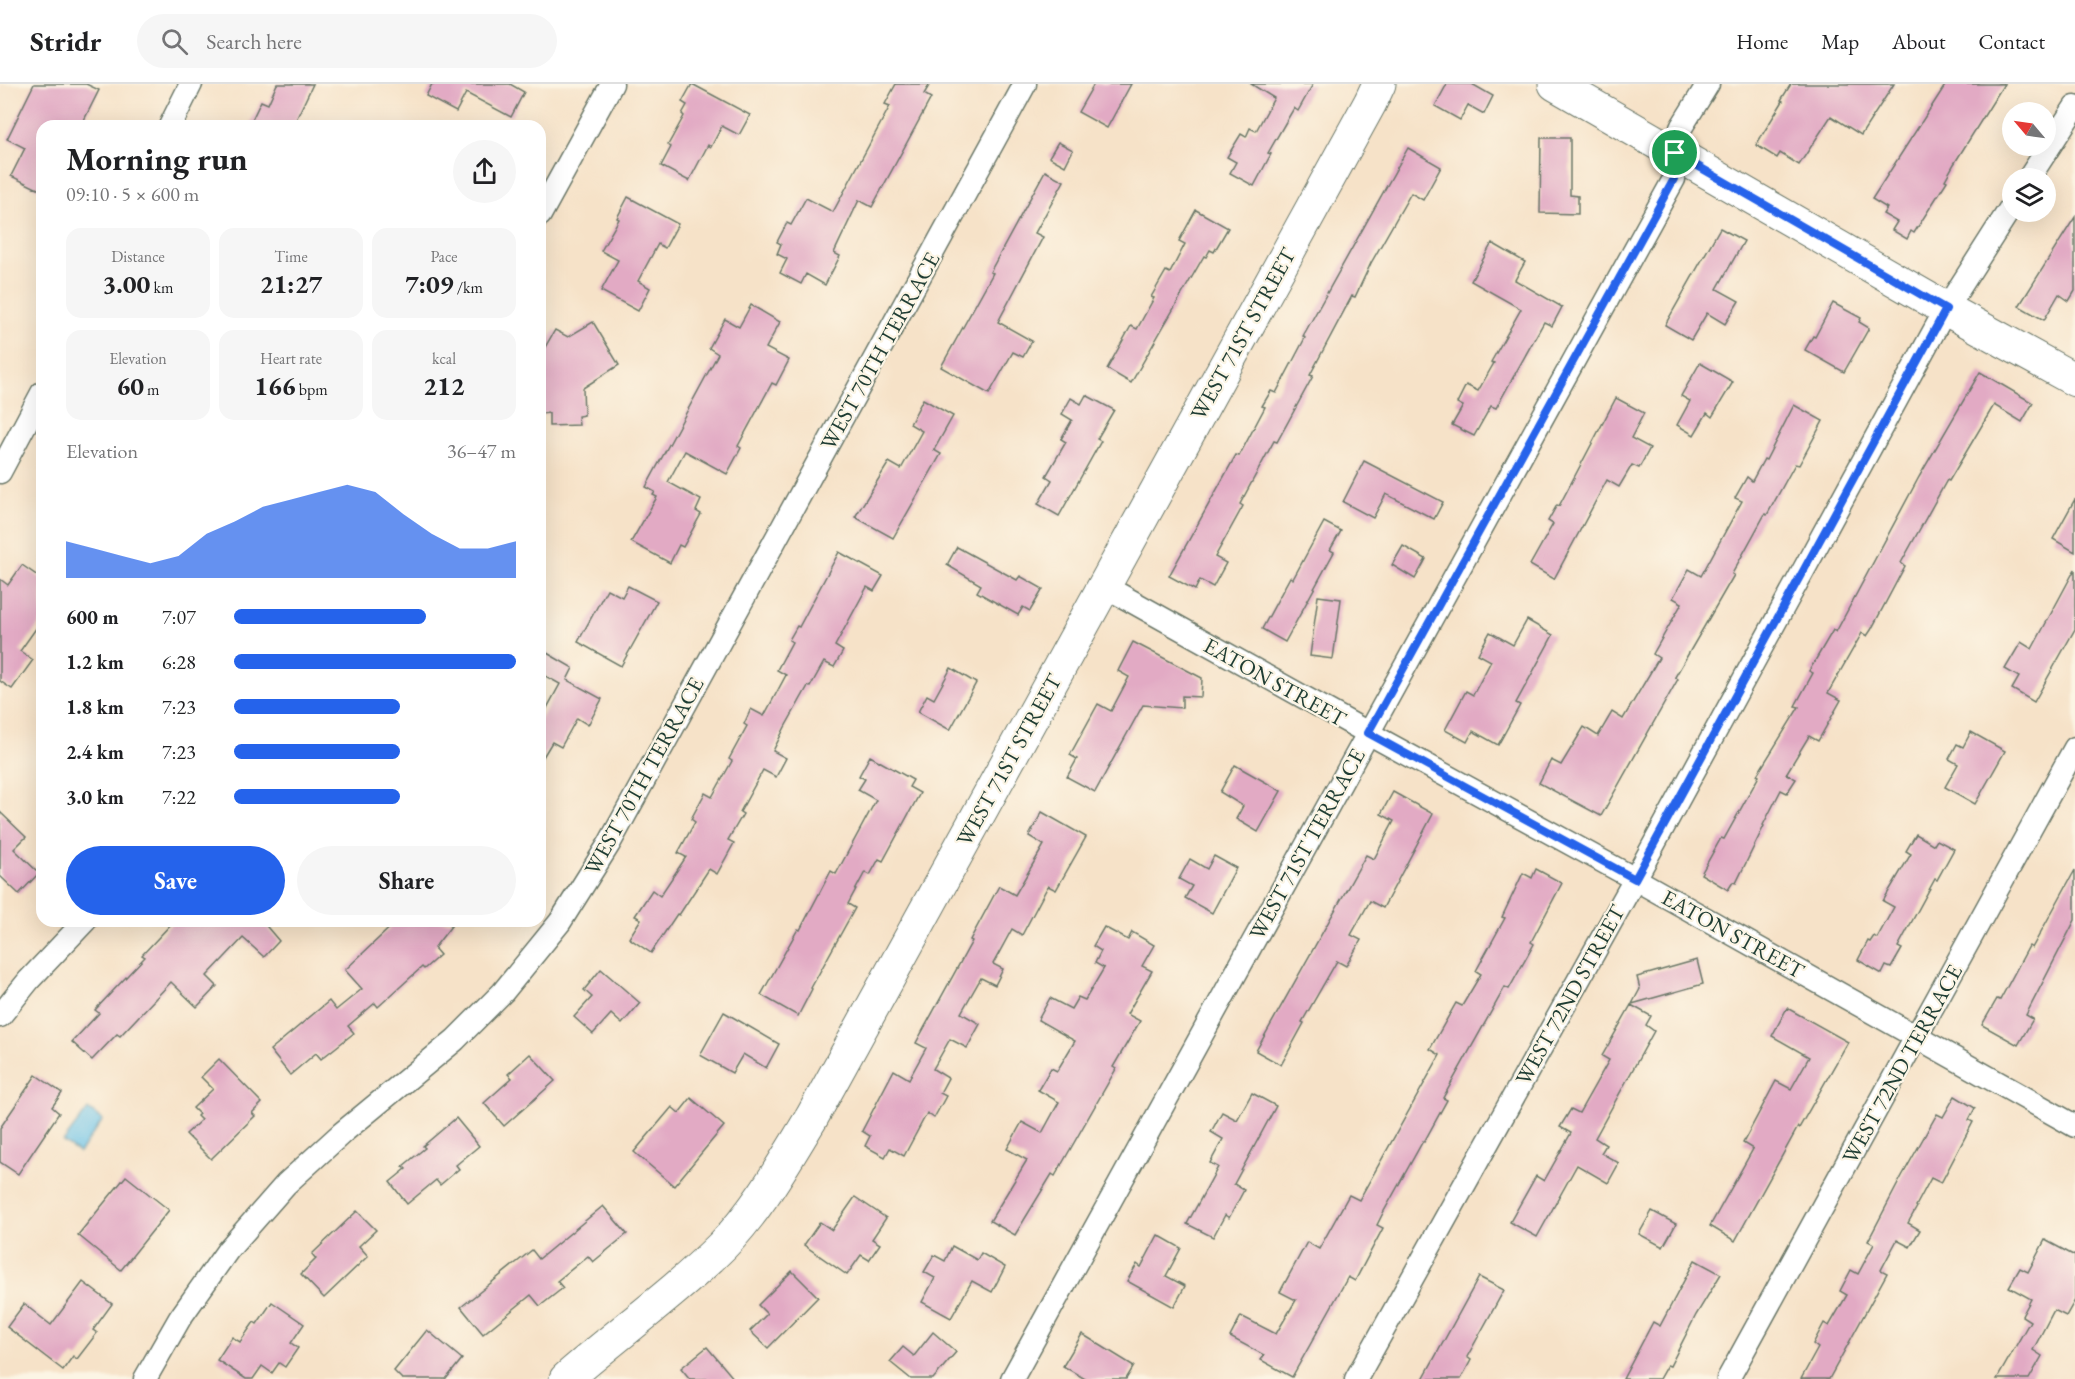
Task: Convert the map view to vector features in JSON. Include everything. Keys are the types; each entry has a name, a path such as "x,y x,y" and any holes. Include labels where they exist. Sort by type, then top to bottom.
{"street":[{"path":"174,120 191,84"},
{"path":"546,204 612,84"},
{"name":"WEST 70TH TERRACE","path":"145,1379 180,1318 228,1250 286,1184 342,1133 455,1040 503,992 560,922 615,833 1025,84"},
{"name":"WEST 71ST STREET","path":"566,1379 723,1244 760,1198 812,1117 1106,587 1379,84"},
{"path":"1555,84 1946,309 2075,380"},
{"name":"WEST 71ST TERRACE","path":"1012,1379 1674,179 1677,137 1708,84"},
{"path":"2035,168 2075,107"},
{"name":"WEST 72ND STREET","path":"1356,1379 1635,879 1946,309 2002,221"},
{"path":"0,472 36,404"},
{"name":"EATON STREET","path":"1106,587 1635,879 2075,1126"},
{"name":"WEST 72ND TERRACE","path":"1728,1379 2075,748"},
{"path":"0,1016 29,980 79,927"}],"water":[{"path":"88,1109 103,1120 79,1153 63,1142"}],"building":[{"path":"34,84 86,84 99,90 84,120 36,120 36,188 11,176 25,148 7,139"},
{"path":"277,84 313,84 296,120 252,120 261,101 268,104"},
{"path":"432,84 510,84 524,92 511,117 466,93 456,112 426,96"},
{"path":"692,84 750,115 739,135 722,126 711,147 708,145 689,181 661,166 671,147 668,145 684,116 682,114 687,105 682,102"},
{"path":"896,84 930,84 924,94 931,98 872,207 859,200 834,253 840,256 825,285 806,274 801,284 780,273 787,259 777,254 781,244 777,242 787,223 791,225 806,198 833,212 890,106 885,104"},
{"path":"1094,84 1131,84 1107,128 1078,112"},
{"path":"1251,84 1313,84 1298,111 1294,108 1287,120 1268,153 1271,154 1254,186 1230,173 1236,162 1227,157 1241,134 1246,137 1250,128 1256,131 1274,98"},
{"path":"1447,84 1472,84 1493,96 1484,114 1468,105 1460,120 1435,106"},
{"path":"1791,84 1894,84 1861,135 1831,116 1799,165 1780,153 1777,158 1756,145"},
{"path":"1946,84 2004,84 1954,164 1945,180 1947,181 1914,233 1911,231 1907,239 1892,230 1897,222 1883,214 1887,208 1872,199"},
{"path":"1541,138 1570,138 1570,195 1578,196 1578,214 1540,213"},
{"path":"1058,142 1073,150 1065,166 1049,157"},
{"path":"1408,148 1441,167 1423,200 1411,193 1371,263 1355,297 1352,296 1310,375 1313,376 1240,504 1243,506 1215,557 1226,563 1213,587 1200,580 1195,590 1169,576 1236,455 1239,456 1265,407 1262,406 1271,391 1276,393 1305,338 1303,336"},
{"path":"1045,171 1064,181 1035,233 1043,237 998,322 1032,341 1023,357 1013,352 989,394 941,367 993,273 990,272"},
{"path":"628,197 678,224 665,248 658,244 638,281 650,288 638,311 601,291 618,260 601,251"},
{"path":"1196,210 1228,228 1214,252 1210,250 1206,257 1204,256 1131,383 1107,369 1131,326 1137,329 1166,271 1170,273 1185,244 1179,241"},
{"path":"2075,217 2075,291 2069,301 2059,294 2044,320 2019,306"},
{"path":"1720,228 1744,241 1717,289 1739,301 1725,324 1707,313 1691,340 1665,325"},
{"path":"1492,243 1525,262 1515,280 1562,307 1552,326 1544,322 1496,408 1491,406 1474,436 1452,425 1463,406 1457,403 1466,385 1478,391 1494,363 1491,362 1521,309 1471,281"},
{"path":"1833,303 1861,318 1859,322 1869,328 1844,372 1805,350 1813,336 1815,337"},
{"path":"751,305 780,322 766,348 789,360 776,385 772,383 738,446 741,448 727,474 685,451 668,482 701,500 696,511 701,514 683,547 679,545 670,563 631,542 657,497 653,495 655,492 646,487 718,354 709,348 725,319 739,327"},
{"path":"593,322 619,365 583,388 584,415 578,416 579,425 549,426 549,413 546,413 546,346 555,330 568,337"},
{"path":"1700,363 1733,382 1712,417 1707,413 1694,435 1677,425 1690,401 1681,396"},
{"path":"1980,372 2033,403 2022,422 1994,405 1949,481 1947,480 1901,563 1905,566 1871,630 1867,636 1862,633 1828,693 1841,700 1818,741 1809,736 1786,774 1796,779 1787,793 1781,790 1736,883 1733,882 1728,890 1701,874 1721,838 1724,839 1759,776 1757,775 1799,707 1795,706 1813,673 1809,671 1833,630 1836,632 1919,477"},
{"path":"1086,395 1114,410 1097,439 1101,441 1059,516 1038,504 1052,480 1046,476 1066,442 1061,439 1072,420 1062,414 1071,398 1081,404"},
{"path":"1616,398 1644,413 1631,438 1650,448 1639,468 1632,465 1619,487 1607,480 1554,579 1530,565 1553,524 1548,521 1557,505 1559,506"},
{"path":"923,399 953,416 934,450 941,454 893,538 855,517 889,462 901,469 922,431 910,424"},
{"path":"1794,405 1823,421 1799,465 1795,464 1767,515 1765,514 1732,574 1734,575 1675,677 1678,679 1601,816 1539,783 1551,760 1561,765 1584,727 1598,736 1612,712 1623,719 1659,658 1653,654 1682,603 1673,598 1689,569 1701,576 1742,501 1735,498 1747,477 1752,481 1764,459 1766,460"},
{"path":"1364,461 1443,502 1434,519 1386,494 1373,518 1343,502"},
{"path":"2075,499 2075,552 2053,539"},
{"path":"1324,522 1341,531 1330,550 1334,552 1285,642 1262,629 1290,577 1293,579"},
{"path":"1403,546 1426,559 1415,579 1392,565"},
{"path":"957,547 1017,580 1020,576 1043,589 1030,611 1023,607 1018,615 977,592 981,585 947,565"},
{"path":"839,552 883,576 874,591 867,587 835,646 843,651 834,667 824,662 785,727 773,751 786,758 776,777 763,770 740,812 743,814 728,840 734,843 717,874 709,869 651,953 629,938 641,919 635,916 652,890 660,896 686,857 678,853 695,822 691,819 705,793 712,797 732,761 729,759 747,726 744,724 751,709 764,716 786,675 777,670 792,642 789,640 797,626 799,627"},
{"path":"22,565 36,575 36,628 20,651 33,660 12,689 0,681 0,579 8,585"},
{"path":"2075,569 2075,629 2034,702 2012,689 2019,677 2005,669 2021,642 2032,649"},
{"path":"628,586 657,601 621,666 578,642 607,589 622,597"},
{"path":"1318,596 1341,599 1333,659 1310,656"},
{"path":"1527,620 1553,635 1516,703 1520,705 1498,745 1473,731 1467,742 1445,730 1466,691 1473,695 1491,661 1478,654 1490,632 1513,645"},
{"path":"1133,642 1202,678 1201,697 1182,696 1182,708 1143,705 1095,792 1067,777 1077,759 1070,755 1098,704 1111,711 1129,677 1118,671"},
{"path":"547,653 573,668 567,680 602,699 588,725 577,718 561,747 552,742 546,752 546,710 560,684 546,676"},
{"path":"951,668 976,683 950,730 918,712 927,695 934,699"},
{"path":"1971,732 2005,751 1975,804 1945,787 1958,764 1949,759 1957,744 1963,747"},
{"path":"870,756 913,780 909,787 920,793 883,861 879,859 870,875 865,872 848,904 855,908 798,1016 761,995 798,929 800,930 831,871 836,874 876,800 858,790 865,779 859,776"},
{"path":"1235,765 1281,791 1258,832 1236,819 1243,806 1220,792"},
{"path":"1393,792 1433,814 1383,908 1370,901 1351,935 1361,940 1346,966 1337,961 1302,1022 1304,1023 1281,1065 1256,1051 1366,855 1374,859 1394,821 1381,814"},
{"path":"0,812 26,837 14,849 36,870 36,876 19,894 0,876"},
{"path":"1042,812 1086,837 1056,890 1048,886 1022,935 1012,929 993,964 1003,969 995,985 981,978 961,1013 980,1024 967,1048 950,1039 933,1069 948,1078 940,1093 946,1096 934,1118 927,1113 904,1156 890,1148 885,1157 865,1146 870,1136 862,1131 894,1070 909,1079 926,1048 916,1043 972,941 970,940 999,886 1015,895 1044,845 1029,836"},
{"path":"1916,834 1934,845 1937,840 1954,849 1898,947 1902,949 1891,968 1886,966 1882,974 1858,960 1868,941 1870,942 1874,936 1877,938 1894,907 1883,901 1911,854 1906,851"},
{"path":"1214,856 1236,868 1212,913 1185,898 1192,886 1179,879 1190,859 1207,869"},
{"path":"1536,869 1562,883 1531,942 1534,944 1509,989 1505,987 1443,1098 1447,1100 1383,1213 1377,1225 1383,1228 1355,1281 1348,1277 1292,1377 1261,1360 1264,1355 1230,1337 1241,1316 1276,1334 1296,1300 1280,1292 1307,1242 1319,1249 1349,1195 1359,1200 1440,1055 1430,1049 1456,1003 1462,1006 1481,974 1476,971 1505,918 1502,917 1523,873 1532,878"},
{"path":"2075,870 2075,920 2026,1015 2033,1019 2018,1045 1982,1025 1997,999 2000,1000 2029,946 2032,948"},
{"path":"168,927 267,927 279,941 264,957 243,938 207,976 217,986 197,1007 171,982 120,1036 117,1034 92,1060 72,1042 99,1013 95,1010 145,957 142,955"},
{"path":"391,927 450,927 434,948 440,955 424,969 422,967 378,1007 375,1003 348,1026 354,1033 321,1059 316,1053 290,1075 270,1050 329,1001 336,1010 362,989 345,970"},
{"path":"1104,927 1128,940 1132,932 1154,945 1142,966 1152,971 1127,1014 1140,1021 1113,1067 1116,1069 1055,1176 1052,1174 1015,1235 990,1221 1027,1160 1007,1149 1022,1122 1042,1133 1059,1102 1038,1090 1051,1068 1057,1071 1075,1041 1038,1020 1050,998 1071,1009 1078,997 1085,1000 1104,968 1095,963 1101,951 1093,946"},
{"path":"1697,960 1703,984 1632,1004 1640,989 1637,977"},
{"path":"601,969 640,1003 622,1024 611,1014 593,1034 574,1017 592,997 584,990"},
{"path":"1631,1005 1651,1016 1646,1025 1654,1031 1595,1138 1606,1145 1601,1153 1619,1163 1608,1183 1577,1165 1537,1237 1510,1222 1536,1176 1544,1181 1571,1133 1560,1127 1571,1109 1579,1113 1609,1060 1602,1056"},
{"path":"1787,1008 1848,1042 1735,1241 1710,1226 1753,1149 1743,1143 1776,1081 1791,1089 1809,1057 1772,1036"},
{"path":"724,1012 779,1044 766,1068 743,1054 732,1073 700,1055"},
{"path":"530,1054 555,1081 504,1126 484,1103 512,1078 508,1074"},
{"path":"219,1059 262,1103 252,1113 255,1116 211,1159 186,1134 201,1120 193,1108 213,1089 201,1077"},
{"path":"36,1075 62,1093 52,1107 59,1113 18,1174 0,1162 0,1128"},
{"path":"1252,1093 1276,1106 1234,1184 1244,1190 1229,1218 1225,1215 1213,1237 1187,1224 1218,1167 1210,1163 1223,1139 1211,1132 1222,1112 1237,1120"},
{"path":"1955,1096 1975,1108 1969,1120 1973,1122 1941,1183 1931,1178 1916,1206 1908,1223 1920,1230 1910,1247 1897,1240 1881,1270 1887,1273 1829,1379 1801,1379 1818,1348 1813,1344 1824,1323 1829,1326 1847,1295 1840,1291 1851,1270 1858,1274 1874,1244 1868,1241 1902,1176 1937,1114 1943,1117"},
{"path":"691,1098 724,1126 674,1186 634,1152 672,1107 679,1113"},
{"path":"456,1118 479,1146 456,1165 459,1169 440,1185 436,1180 407,1204 390,1182 406,1169 403,1166 425,1148 423,1146"},
{"path":"126,1176 169,1210 121,1270 78,1235"},
{"path":"855,1197 886,1218 872,1239 880,1244 869,1260 861,1255 847,1275 804,1245 820,1222 832,1230"},
{"path":"603,1206 627,1234 593,1262 588,1256 557,1281 563,1288 540,1306 531,1295 483,1334 461,1307 532,1250 539,1259"},
{"path":"357,1211 376,1230 359,1246 368,1256 324,1298 301,1274 316,1259 312,1254"},
{"path":"1652,1211 1676,1224 1663,1247 1639,1234"},
{"path":"1158,1235 1181,1248 1166,1276 1185,1286 1174,1307 1127,1281 1137,1264 1141,1267"},
{"path":"2045,1240 2075,1256 2075,1300 2066,1316 2054,1310 2033,1350 2042,1356 2029,1379 1997,1379 2030,1321 2022,1316 2031,1299 2009,1287 2020,1268 2028,1272"},
{"path":"952,1246 977,1260 981,1253 1005,1267 992,1292 972,1281 951,1318 922,1302 935,1278 924,1272 934,1255 945,1261"},
{"path":"1695,1260 1721,1274 1696,1315 1670,1366 1667,1365 1659,1379 1623,1379 1653,1322 1660,1326"},
{"path":"792,1271 818,1297 768,1348 750,1331 767,1314 758,1305"},
{"path":"1479,1277 1504,1290 1467,1357 1471,1360 1461,1379 1423,1379"},
{"path":"83,1282 112,1304 93,1330 97,1333 77,1359 73,1356 63,1370 7,1327 24,1304 51,1325"},
{"path":"272,1302 304,1324 291,1343 298,1348 285,1367 279,1363 272,1373 262,1366 253,1379 246,1379 217,1360 232,1337 240,1342 254,1322 257,1324"},
{"path":"427,1330 462,1359 446,1379 402,1379 394,1371"},
{"path":"933,1332 956,1352 933,1379 911,1379 890,1362 903,1347 914,1356"},
{"path":"1082,1334 1134,1366 1126,1379 1085,1379 1063,1366"},
{"path":"707,1347 734,1379 690,1379 681,1368"}],"route":[{"path":"1675,153 1946,309 1635,879 1368,733 1674,179 1675,153"}]}
